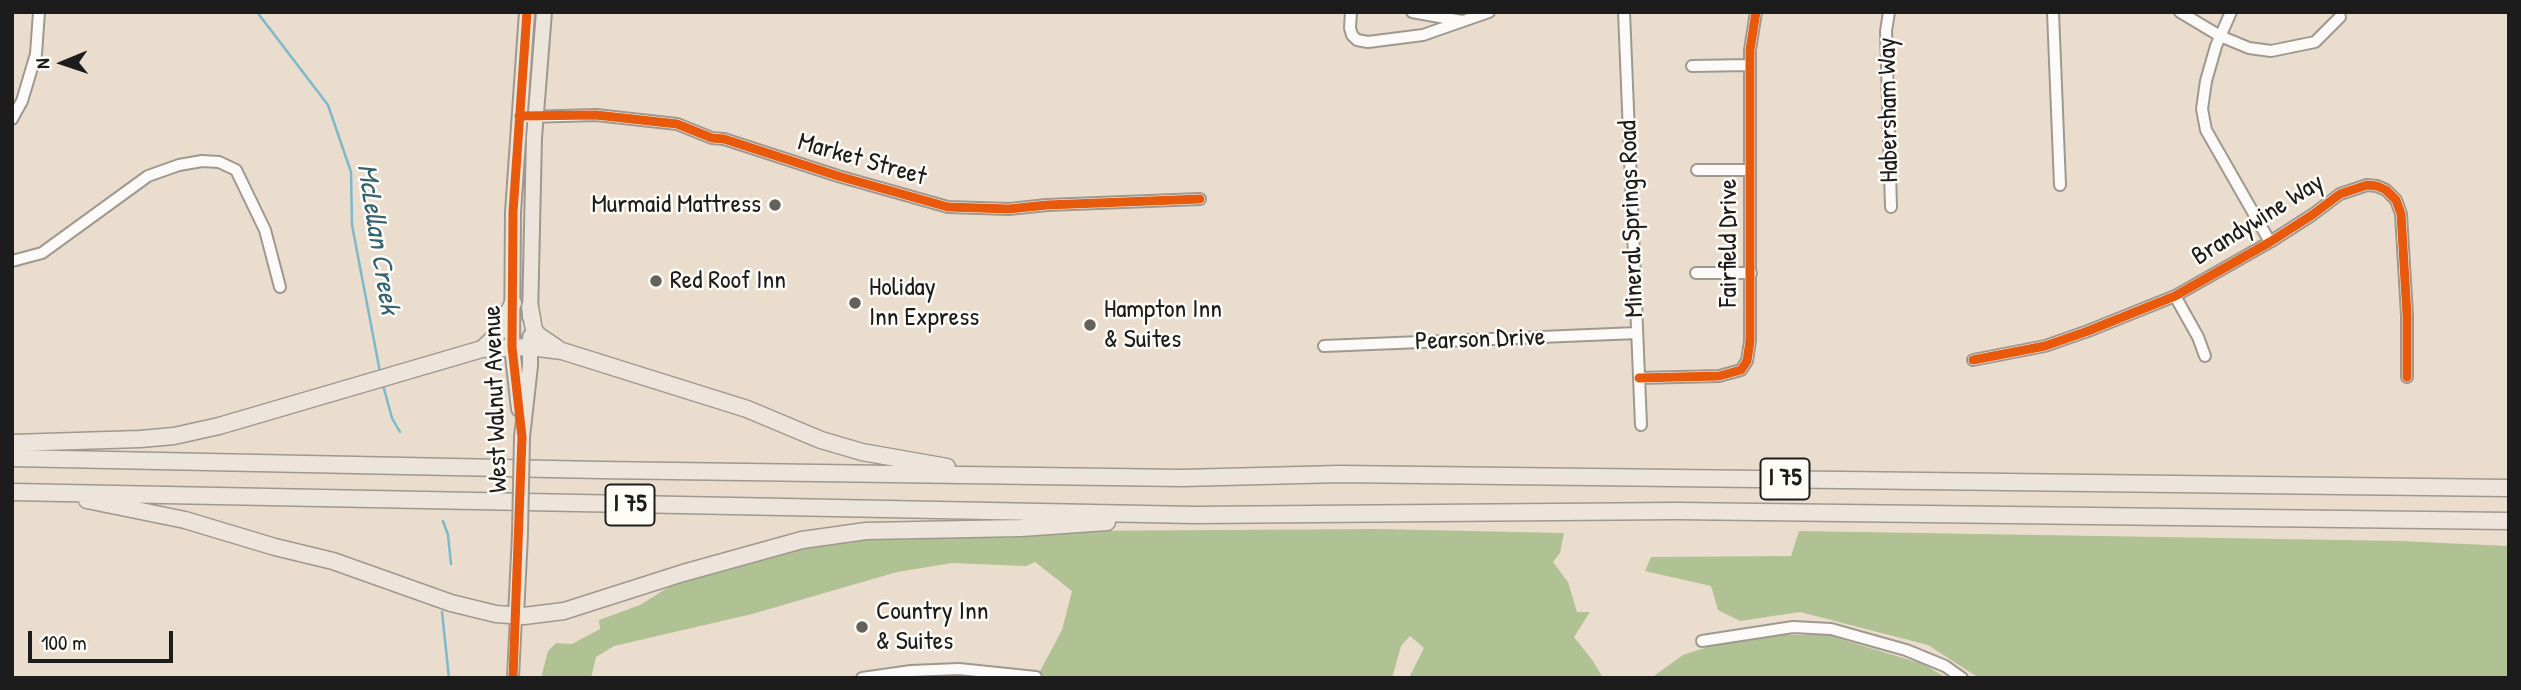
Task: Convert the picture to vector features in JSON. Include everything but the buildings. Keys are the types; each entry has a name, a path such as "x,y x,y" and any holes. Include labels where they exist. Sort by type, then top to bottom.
{"highway":[{"path":"482,349 497,335 513,303"},
{"path":"530,307 534,330 539,337 562,351"},
{"path":"12,443 140,439 191,433 482,349 530,347 562,351 747,410 821,440 875,454 941,465 973,475"},
{"name":"I 75","path":"12,458 1182,478 1340,474 2509,488"},
{"name":"I 75","path":"12,492 1195,515 1676,511 2509,521"},
{"path":"65,493 92,502 185,520 333,561 451,603 516,616 537,616 564,611 767,548 815,538 866,531 1062,526 1195,515"}],"main road":[{"name":"West Walnut Avenue","path":"522,437 512,347 513,212 527,12"},
{"name":"West Walnut Avenue","path":"516,616 522,437 530,347 531,194 544,12"}],"street":[{"path":"12,119 22,101 36,54 38,12"},
{"path":"1351,12 1350,28 1353,36 1357,40 1368,42 1423,35 1489,12"},
{"path":"1412,12 1465,22"},
{"name":"Mineral Springs Road","path":"1624,12 1641,425"},
{"name":"Fairfield Drive","path":"1639,378 1719,376 1741,370 1747,361 1751,273 1750,65 1756,12"},
{"name":"Habersham Way","path":"1889,12 1886,67 1891,207"},
{"path":"2053,12 2060,185"},
{"path":"2180,12 2221,36 2249,48 2271,51 2315,42 2340,17"},
{"path":"2231,12 2206,80 2202,109 2206,130 2270,242"},
{"path":"1692,66 1750,65"},
{"name":"Market Street","path":"519,116 596,115 677,124 712,138 724,139 838,176 948,207 1009,209 1200,199"},
{"path":"12,261 42,254 148,176 179,165 202,161 219,162 236,170 265,230 280,287"},
{"name":"Fairfield Drive","path":"1697,170 1750,170"},
{"name":"Brandywine Way","path":"1973,360 2045,346 2175,296 2270,242 2340,194 2367,185 2386,190 2396,200 2401,214 2407,315 2407,377"},
{"name":"Fairfield Drive","path":"1696,273 1751,273"},
{"path":"2175,296 2198,337 2205,356"},
{"name":"Pearson Drive","path":"1324,346 1637,333"},
{"path":"513,678 516,616"},
{"path":"1702,641 1793,627 1831,629 1906,650 1945,666 1962,678"},
{"path":"862,678 911,671 959,669 1036,677"}],"green space":[{"path":"1376,529 1564,533 1560,553 1553,562 1568,582 1577,612 1590,612 1574,637 1603,678 1409,678 1424,648 1410,636 1401,646 1392,678 1042,678 1039,673 1062,630 1072,591 1035,562 1026,566 952,563 897,572 752,614 614,646 596,657 591,678 541,678 548,651 556,643 572,644 600,629 599,620 640,605 672,585 795,545 910,532"},
{"path":"1799,531 2400,541 2509,546 2509,678 1979,678 1928,645 1800,612 1740,621 1718,610 1711,586 1645,571 1651,557 1791,556"},
{"path":"1782,635 1827,635 1923,664 1947,678 1651,678 1683,655 1723,642"}],"waterway":[{"name":"McLellan Creek","path":"257,12 328,105 351,172 352,225 380,372"},
{"name":"McLellan Creek","path":"383,385 392,418 400,432"},
{"name":"McLellan Creek","path":"443,521 448,535 451,564"},
{"name":"McLellan Creek","path":"442,612 449,678"}],"cycle path":[{"path":"513,678 522,437 512,347 513,212 527,12"},
{"path":"1639,378 1719,376 1741,370 1747,361 1750,341 1750,50 1756,12"},
{"path":"519,116 596,115 677,124 712,138 724,139 838,176 948,207 1009,209 1200,199"},
{"path":"1973,360 2045,346 2175,296 2270,242 2340,194 2367,185 2386,190 2396,200 2401,214 2407,315 2407,377"}],"place":[{"name":"Murmaid Mattress","path":"775,205"},
{"name":"Red Roof Inn","path":"656,281"},
{"name":"Holiday Inn Express","path":"855,303"},
{"name":"Hampton Inn & Suites","path":"1090,325"},
{"name":"Country Inn & Suites","path":"862,627"}]}
